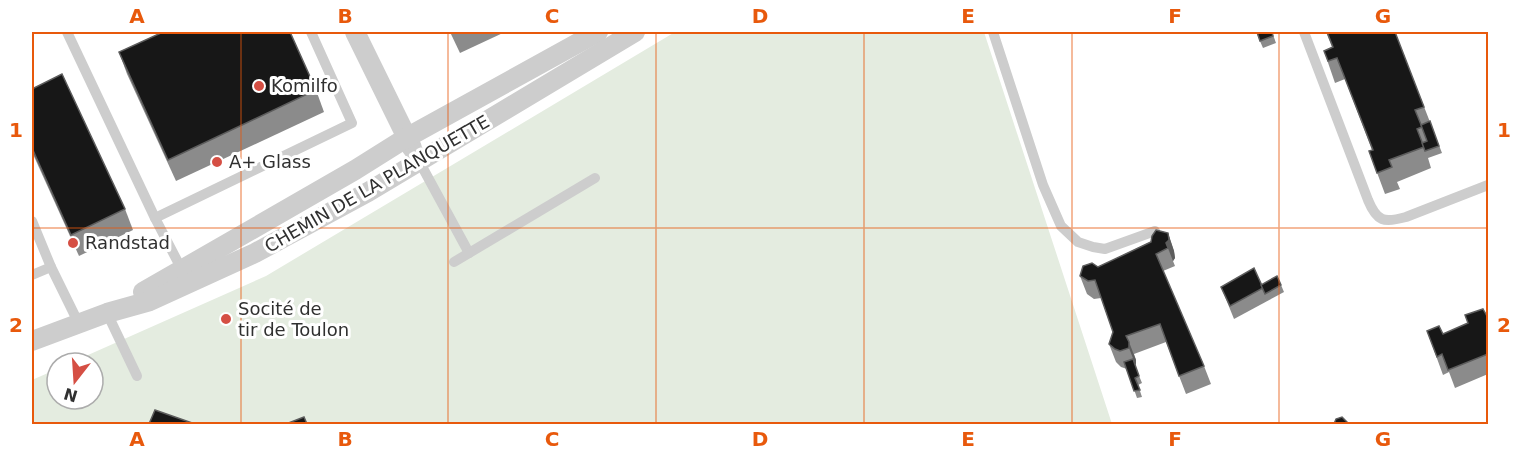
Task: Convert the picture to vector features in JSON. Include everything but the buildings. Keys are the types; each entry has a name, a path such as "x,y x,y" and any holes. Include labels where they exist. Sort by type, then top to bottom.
{"street":[{"path":"355,32 419,161"},
{"name":"CHEMIN DE LA PLANQUETTE","path":"107,313 406,138 598,32"},
{"name":"CHEMIN DE LA PLANQUETTE","path":"32,341 107,313 150,301 245,258 368,192 635,32"}],"lane":[{"path":"67,32 154,218 182,270"},
{"path":"154,218 352,123 311,32"},
{"path":"993,32 1043,185 1060,226 1078,242 1105,249 1155,231"},
{"path":"1304,32 1368,200 1373,212 1381,219 1391,221 1406,217 1488,184"},
{"path":"419,161 470,253"},
{"path":"454,262 595,178"},
{"path":"32,221 51,267 79,324"},
{"path":"32,275 51,267"},
{"path":"107,313 138,376"}],"shaded area":[{"path":"675,32 984,32 1112,424 32,424 32,380 45,374 45,411 105,411 105,351 97,351 266,276"}],"place":[{"name":"Komilfo","path":"259,86"},
{"name":"A+ Glass","path":"217,162"},
{"name":"Randstad","path":"73,243"},
{"name":"Socité de tir de Toulon","path":"226,319"}]}
